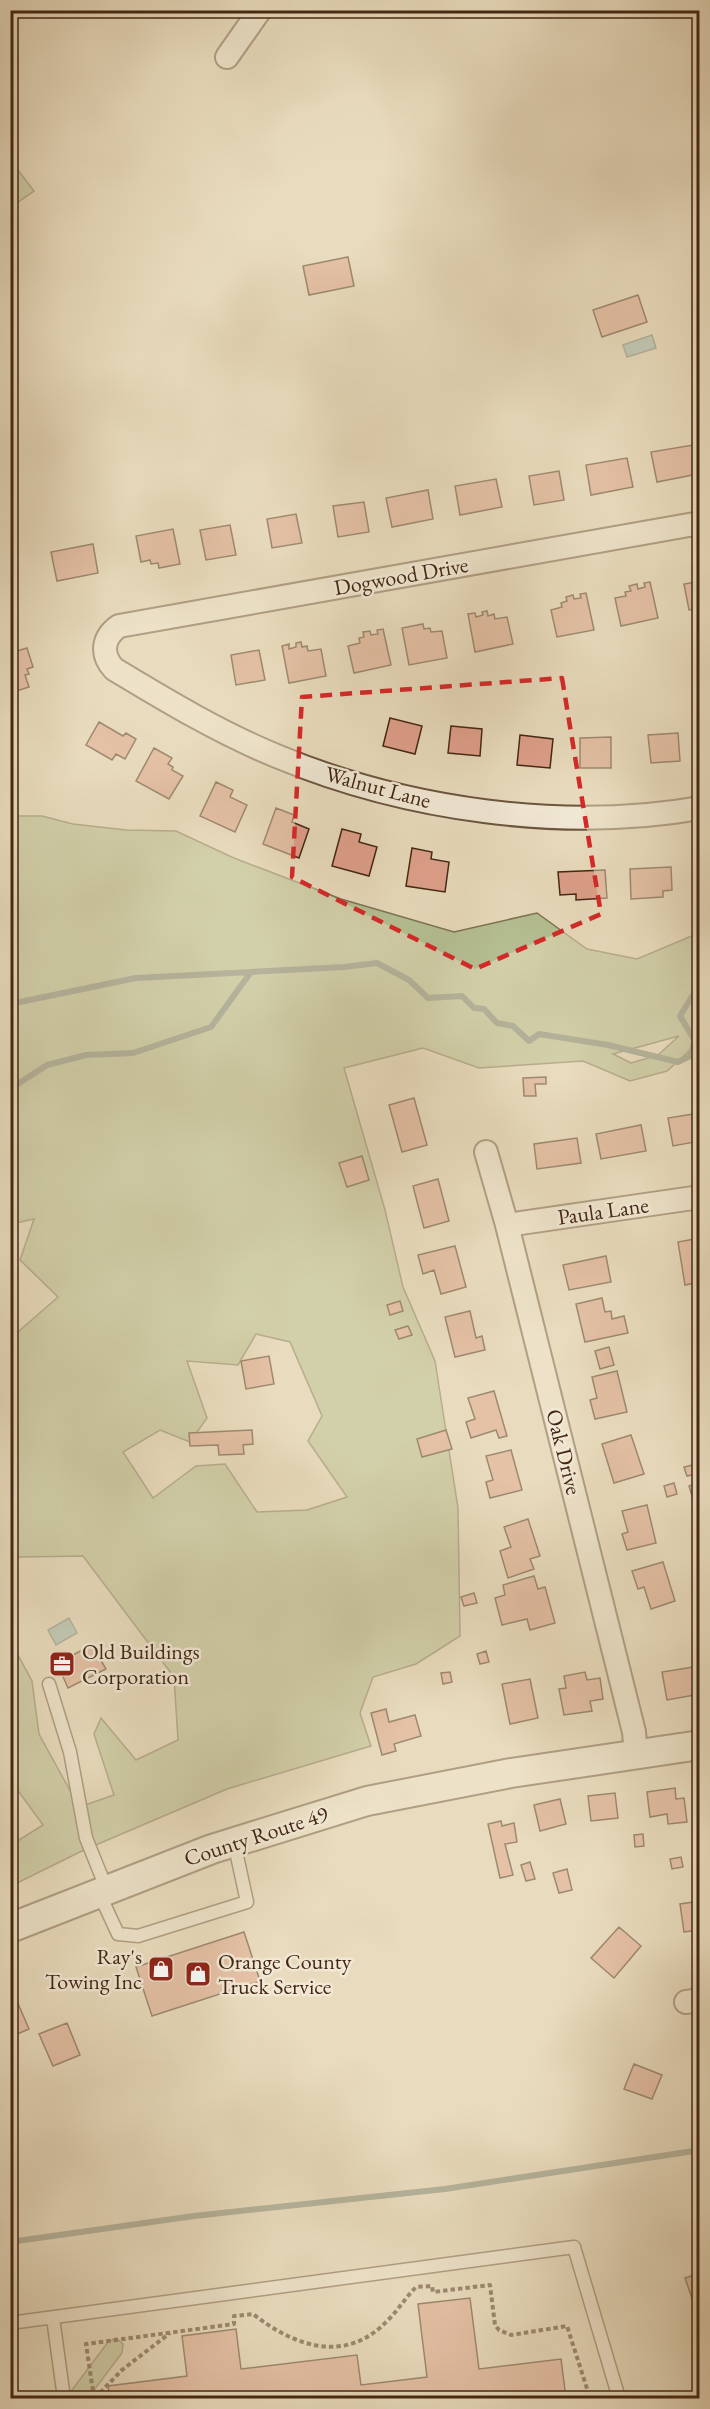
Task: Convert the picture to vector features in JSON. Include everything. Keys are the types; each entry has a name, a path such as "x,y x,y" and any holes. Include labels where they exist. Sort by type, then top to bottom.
{"street":[{"path":"227,57 260,10"},
{"name":"Dogwood Drive","path":"107,638 119,626 699,523"},
{"name":"Walnut Lane","path":"107,638 105,655 108,663 142,686 227,733 279,758 353,783 455,807 542,817 658,815 699,808"},
{"name":"Oak Drive","path":"486,1152 507,1225 634,1732 636,1754"},
{"name":"Paula Lane","path":"507,1225 699,1197"},
{"name":"County Route 49","path":"10,1928 234,1842 367,1801 511,1773 699,1745"}],"lane":[{"path":"49,1684 70,1752 86,1838 118,1934 138,1936 247,1902 234,1842"},
{"path":"10,2324 574,2247 619,2398"},
{"path":"53,2318 64,2398"}],"path":[{"path":"94,2398 86,2344 234,2324 234,2316 253,2314 270,2327 292,2338 312,2346 334,2348 353,2343 372,2333 389,2319 416,2287 432,2286 433,2292 490,2285 495,2325 506,2334 567,2326 590,2398"},
{"path":"94,2398 122,2370 170,2332"}],"highlighted area":[{"path":"562,678 601,914 475,969 292,877 302,697"}],"green space":[{"path":"11,161 34,191 11,207"},
{"path":"11,816 42,816 73,824 126,830 176,831 234,858 341,899 454,932 537,913 587,949 637,959 699,933 699,1042 667,1071 630,1081 583,1061 479,1068 423,1048 344,1068 385,1210 403,1287 435,1361 458,1508 460,1636 416,1664 373,1677 360,1713 371,1746 227,1789 84,1850 11,1886 11,1845 43,1825 11,1781 11,1642 32,1681 39,1734 79,1807 114,1795 94,1734 101,1718 136,1760 178,1740 174,1677 83,1556 20,1557 11,1562 11,1338 58,1297 20,1260 34,1219 11,1224","holes":["679,1036 658,1055 631,1063 613,1054","256,1334 290,1342 322,1416 308,1441 347,1497 307,1510 257,1512 225,1464 196,1466 153,1498 123,1452 160,1430 190,1442 207,1418 187,1361 238,1365"]},
{"path":"116,2338 123,2344 122,2353 88,2398 66,2398 108,2342"}],"water":[{"path":"652,335 656,348 627,357 623,345"},
{"path":"69,1618 77,1633 56,1645 48,1630"}],"building":[{"path":"348,257 354,286 309,295 303,266"},
{"path":"638,295 647,322 602,337 593,310"},
{"path":"693,445 698,474 657,482 651,452"},
{"path":"627,458 633,487 591,495 586,465"},
{"path":"559,471 564,500 534,505 529,476"},
{"path":"496,479 502,507 460,515 455,486"},
{"path":"428,490 433,519 392,527 386,498"},
{"path":"364,502 369,532 338,537 333,506"},
{"path":"296,514 302,543 272,548 267,519"},
{"path":"230,525 236,555 206,560 200,530"},
{"path":"173,529 180,564 159,568 158,563 151,564 150,560 141,562 136,536"},
{"path":"93,544 98,573 57,581 51,552"},
{"path":"695,577 700,577 700,608 689,610 684,584 696,582"},
{"path":"650,582 658,618 621,626 615,598 626,596 625,592 631,591 629,586 637,584 638,589 645,587 644,583"},
{"path":"586,593 594,630 557,637 551,610 562,607 561,603 567,601 566,597 573,595 574,599 581,598 580,594"},
{"path":"487,611 488,616 494,614 495,619 507,617 513,644 475,652 468,614 475,613 476,617"},
{"path":"423,624 424,629 430,628 431,632 442,631 447,658 409,665 402,628"},
{"path":"383,629 391,665 354,673 348,646 360,643 359,638 364,637 363,632 370,631 371,635 378,634 377,630"},
{"path":"301,642 302,647 307,646 308,651 321,649 326,676 289,683 282,646 289,644 289,649"},
{"path":"27,648 33,667 27,669 29,674 25,675 29,687 10,693 10,653"},
{"path":"259,650 265,680 236,685 231,655"},
{"path":"390,718 422,726 415,754 383,746"},
{"path":"99,722 123,736 126,733 136,739 125,759 116,754 112,760 86,745"},
{"path":"451,726 482,729 480,756 448,753"},
{"path":"678,733 680,761 651,763 648,735"},
{"path":"520,735 553,739 550,768 517,765"},
{"path":"611,737 611,768 580,768 580,738"},
{"path":"154,748 172,758 168,764 173,767 172,770 183,776 169,799 136,781"},
{"path":"216,782 233,790 230,797 247,805 235,832 200,816"},
{"path":"276,808 294,815 292,822 309,829 299,858 263,844"},
{"path":"342,829 361,834 359,842 377,847 369,876 332,866"},
{"path":"412,848 432,852 431,859 449,862 445,892 406,886"},
{"path":"700,864 700,891 697,891 693,865"},
{"path":"671,867 672,890 663,891 663,897 631,899 630,869"},
{"path":"605,870 607,898 576,900 576,894 560,895 558,872"},
{"path":"546,1077 546,1084 535,1084 536,1096 524,1096 523,1078"},
{"path":"414,1098 427,1145 402,1152 389,1105"},
{"path":"700,1113 700,1141 673,1146 668,1118"},
{"path":"641,1125 646,1151 601,1159 596,1134"},
{"path":"577,1138 581,1163 537,1169 534,1144"},
{"path":"362,1156 369,1180 347,1187 339,1163"},
{"path":"438,1179 449,1221 424,1228 413,1186"},
{"path":"700,1238 700,1282 685,1285 678,1242"},
{"path":"455,1246 466,1287 441,1294 434,1270 423,1274 418,1255"},
{"path":"606,1256 611,1282 569,1290 563,1265"},
{"path":"602,1298 605,1312 611,1311 612,1319 624,1316 628,1333 585,1342 576,1304"},
{"path":"400,1301 403,1311 390,1315 387,1305"},
{"path":"470,1311 476,1338 482,1336 485,1350 455,1357 445,1317"},
{"path":"408,1326 412,1335 399,1339 395,1330"},
{"path":"609,1347 614,1365 600,1369 595,1351"},
{"path":"269,1356 274,1384 246,1389 241,1361"},
{"path":"617,1371 627,1412 595,1419 590,1400 597,1398 592,1377"},
{"path":"494,1391 507,1436 499,1438 496,1430 471,1438 466,1422 475,1419 468,1398"},
{"path":"252,1430 253,1444 243,1445 244,1454 219,1455 218,1445 190,1446 189,1433"},
{"path":"446,1430 452,1449 422,1457 417,1439"},
{"path":"631,1435 644,1474 614,1483 602,1444"},
{"path":"511,1450 522,1490 490,1498 486,1482 493,1480 486,1456"},
{"path":"693,1465 696,1474 687,1476 684,1467"},
{"path":"674,1483 677,1494 667,1497 664,1486"},
{"path":"698,1483 700,1494 692,1496 689,1486"},
{"path":"647,1505 656,1543 627,1550 622,1534 628,1532 622,1511"},
{"path":"528,1519 540,1556 530,1559 534,1569 508,1578 500,1551 511,1547 504,1527"},
{"path":"663,1562 675,1601 651,1609 644,1587 638,1589 632,1571"},
{"path":"534,1576 538,1589 545,1587 555,1623 530,1630 527,1619 502,1625 495,1598 505,1595 503,1585"},
{"path":"474,1593 477,1603 464,1606 461,1597"},
{"path":"92,1645 106,1669 68,1688 57,1663"},
{"path":"486,1651 489,1662 480,1664 477,1654"},
{"path":"700,1666 700,1694 667,1700 662,1672"},
{"path":"450,1672 452,1682 443,1684 441,1673"},
{"path":"585,1672 587,1680 600,1678 603,1699 590,1701 592,1711 564,1715 559,1689 566,1688 564,1676"},
{"path":"530,1679 538,1718 510,1724 502,1684"},
{"path":"386,1709 389,1722 415,1715 421,1736 394,1744 396,1751 382,1755 371,1713"},
{"path":"675,1788 676,1799 684,1798 687,1822 668,1824 667,1814 650,1817 647,1792"},
{"path":"615,1793 618,1818 591,1821 588,1796"},
{"path":"560,1799 566,1824 540,1831 534,1805"},
{"path":"501,1821 502,1826 514,1823 517,1842 505,1844 513,1875 500,1878 488,1824"},
{"path":"643,1834 644,1846 635,1847 634,1835"},
{"path":"681,1857 683,1867 672,1869 670,1859"},
{"path":"530,1862 535,1879 526,1881 521,1865"},
{"path":"567,1869 572,1890 559,1893 553,1873"},
{"path":"700,1901 700,1930 684,1932 680,1904"},
{"path":"619,1927 641,1946 614,1978 591,1958"},
{"name":"Orange County Truck Service","path":"244,1932 260,1981 152,2016 136,1967"},
{"path":"10,1985 29,2029 10,2037"},
{"path":"67,2023 80,2055 53,2066 39,2034"},
{"path":"634,2064 662,2075 652,2099 624,2089"},
{"path":"700,2273 700,2316 698,2316 685,2278"},
{"path":"470,2298 479,2369 561,2359 566,2398 110,2398 108,2386 187,2376 182,2336 236,2329 241,2369 357,2355 361,2385 427,2377 418,2304"}],"waterway":[{"path":"10,1089 47,1065 86,1055 133,1053 211,1027 251,972 377,963 409,980 428,998 462,996 474,1008 484,1009 497,1023 513,1026 529,1041 539,1034 608,1045 678,1062 690,1056 695,1041 680,1016 693,995 700,992"},
{"path":"10,1004 136,978 251,972"},
{"path":"10,2242 194,2216 445,2189 700,2150"}],"place":[{"name":"Old Buildings Corporation","path":"62,1664"},
{"name":"Ray's Towing Inc","path":"161,1969"},
{"name":"Orange County Truck Service","path":"198,1974"}]}
